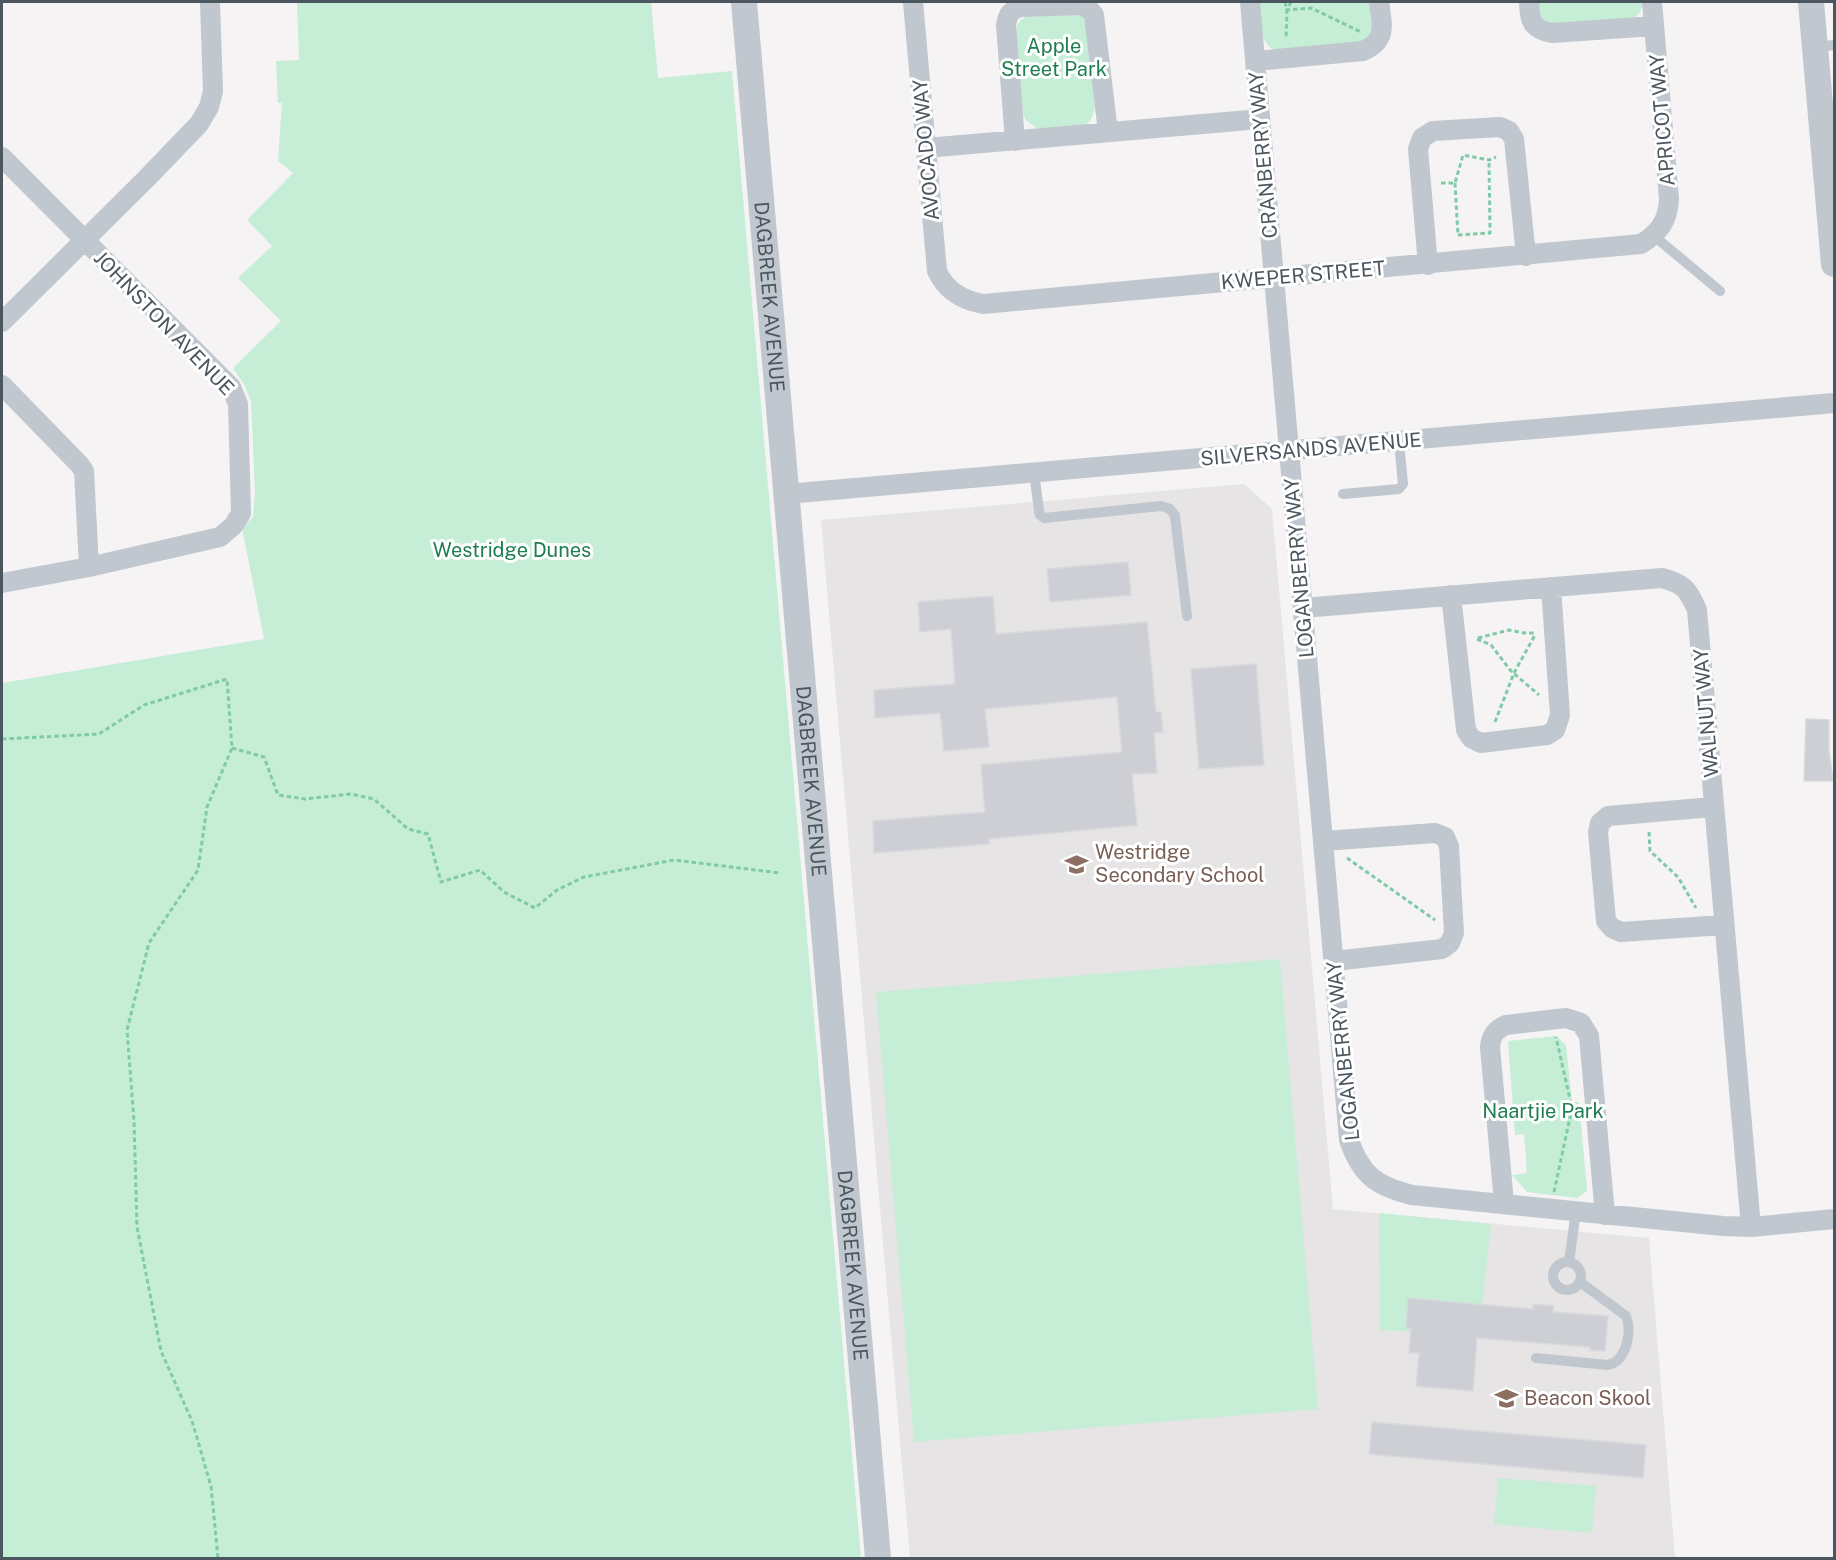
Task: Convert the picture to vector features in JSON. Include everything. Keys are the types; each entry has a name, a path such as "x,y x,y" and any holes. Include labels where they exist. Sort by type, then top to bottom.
{"street":[{"path":"2,322 199,124 209,107 214,76 210,2"},
{"name":"DAGBREEK AVENUE","path":"744,2 878,1558"},
{"name":"AVOCADO WAY","path":"913,2 937,271 952,293"},
{"name":"CRANBERRY WAY","path":"1250,2 1288,452"},
{"path":"1255,61 1364,51 1379,40 1382,30 1379,2"},
{"path":"1529,2 1530,16 1534,26 1541,31 1552,33 1654,26"},
{"name":"APRICOT WAY","path":"1652,2 1669,199 1663,224 1654,236"},
{"path":"1811,2 1825,46 1834,264"},
{"path":"1015,141 1006,25 1011,11 1020,7 1081,5 1094,15 1108,132"},
{"path":"926,148 1260,119"},
{"path":"1428,265 1418,149 1422,138 1433,131 1500,127 1509,131 1514,140 1526,256"},
{"name":"JOHNSTON AVENUE","path":"2,157 231,387 237,404 241,513 234,525 220,537 89,567 2,583"},
{"name":"KWEPER STREET","path":"952,293 970,302 983,304 1526,256 1641,244 1654,236"},
{"path":"2,386 84,471 89,567"},
{"name":"SILVERSANDS AVENUE","path":"786,494 1834,403"},
{"name":"LOGANBERRY WAY","path":"1288,452 1349,1140 1356,1160 1368,1176 1390,1190 1412,1195 1750,1227 1834,1219"},
{"name":"WALNUT WAY","path":"1303,608 1662,578 1678,582 1689,592 1697,610 1750,1227"},
{"path":"1450,595 1466,730 1471,738 1481,742 1547,735 1555,730 1560,715 1545,633 1551,587"},
{"path":"1713,807 1608,816 1600,823 1598,832 1606,921 1612,928 1621,932 1723,925"},
{"path":"1324,841 1435,833 1445,837 1449,846 1454,933 1450,943 1442,949 1334,961"},
{"path":"1504,1203 1490,1047 1492,1037 1506,1025 1566,1018 1581,1023 1589,1036 1605,1215"}],"lane":[{"path":"1654,236 1720,291"},
{"path":"1343,494 1399,489 1403,484 1399,442"},
{"path":"1034,472 1040,515 1044,518 1161,506 1170,509 1175,516 1187,616"},
{"path":"1569,1262 1576,1211"},
{"path":"1569,1262 1580,1269 1581,1276 1580,1282 1570,1290 1558,1287 1554,1282 1554,1269 1558,1264 1569,1262"},
{"path":"1536,1358 1608,1365 1619,1361 1625,1352 1628,1322 1626,1316 1580,1282"}],"path":[{"path":"1285,2 1287,10 1286,58"},
{"path":"1287,10 1291,2"},
{"path":"1287,10 1311,8 1379,40"},
{"path":"1460,262 1455,183 1463,155 1489,160 1503,154 1514,140"},
{"path":"1458,235 1490,233 1489,160"},
{"path":"1421,184 1455,183"},
{"path":"1456,641 1477,639 1509,630 1545,633"},
{"path":"1481,742 1491,733 1514,673 1545,633"},
{"path":"1477,639 1491,645 1514,673 1560,715"},
{"path":"2,739 99,734 144,705 227,679 232,748 207,807 198,870 149,944 127,1030 134,1121 137,1227 161,1351 192,1421 211,1486 219,1558"},
{"path":"232,748 264,757 278,795 305,799 351,794 374,799 408,829 428,834 441,882 480,870 504,892 535,908 557,890 584,877 674,860 780,873"},
{"path":"1647,813 1650,851 1678,877 1696,908 1701,927"},
{"path":"1324,841 1454,933"},
{"path":"1554,1195 1572,1108 1554,1031 1566,1018"}],"shaded area":[{"name":"Westridge Secondary School","path":"1244,484 1272,509 1333,1209 1649,1238 1675,1558 910,1558 821,520"}],"green space":[{"name":"Westridge Dunes","path":"297,2 651,2 658,78 732,71 861,1558 2,1558 2,683 264,639 242,528 253,517 255,491 251,402 245,386 233,368 281,321 238,278 272,246 247,220 293,173 278,161 282,103 278,103 276,61 299,60"},
{"path":"1258,2 1372,2 1373,32 1365,42 1274,50 1262,34"},
{"path":"1536,2 1644,2 1639,14 1631,20 1554,28 1542,23"},
{"name":"Apple Street Park","path":"1070,11 1082,15 1086,20 1095,106 1093,114 1082,126 1061,129 1036,128 1026,120 1023,114 1015,32 1020,22 1029,14"},
{"path":"1280,959 1318,1409 914,1442 876,992"},
{"name":"Naartjie Park","path":"1556,1036 1566,1045 1572,1102 1579,1102 1587,1191 1577,1198 1527,1192 1512,1175 1527,1173 1524,1134 1515,1135 1508,1041"},
{"path":"1379,1213 1491,1224 1482,1305 1408,1299 1406,1327 1415,1329 1415,1332 1380,1330"},
{"path":"1498,1478 1596,1486 1592,1533 1494,1524"}],"building":[{"path":"1128,562 1131,595 1050,602 1047,569"},
{"path":"993,596 996,634 1147,622 1156,712 1161,712 1163,732 1154,733 1157,773 1132,774 1137,825 989,839 989,844 874,853 873,821 985,812 981,765 1122,752 1117,697 985,709 989,747 944,751 940,713 875,718 874,690 955,684 951,629 920,632 918,602"},
{"path":"1256,664 1264,765 1199,769 1191,669"},
{"path":"1806,719 1829,720 1829,750 1833,781 1804,781"},
{"path":"1408,1298 1533,1309 1533,1304 1554,1306 1553,1312 1608,1316 1605,1351 1590,1350 1590,1347 1477,1338 1473,1391 1416,1386 1419,1353 1409,1353 1411,1328 1406,1328"},
{"path":"1372,1422 1646,1445 1643,1478 1369,1454"}],"place":[{"name":"Westridge Secondary School","path":"1077,864"},
{"name":"Beacon Skool","path":"1506,1398"}]}
